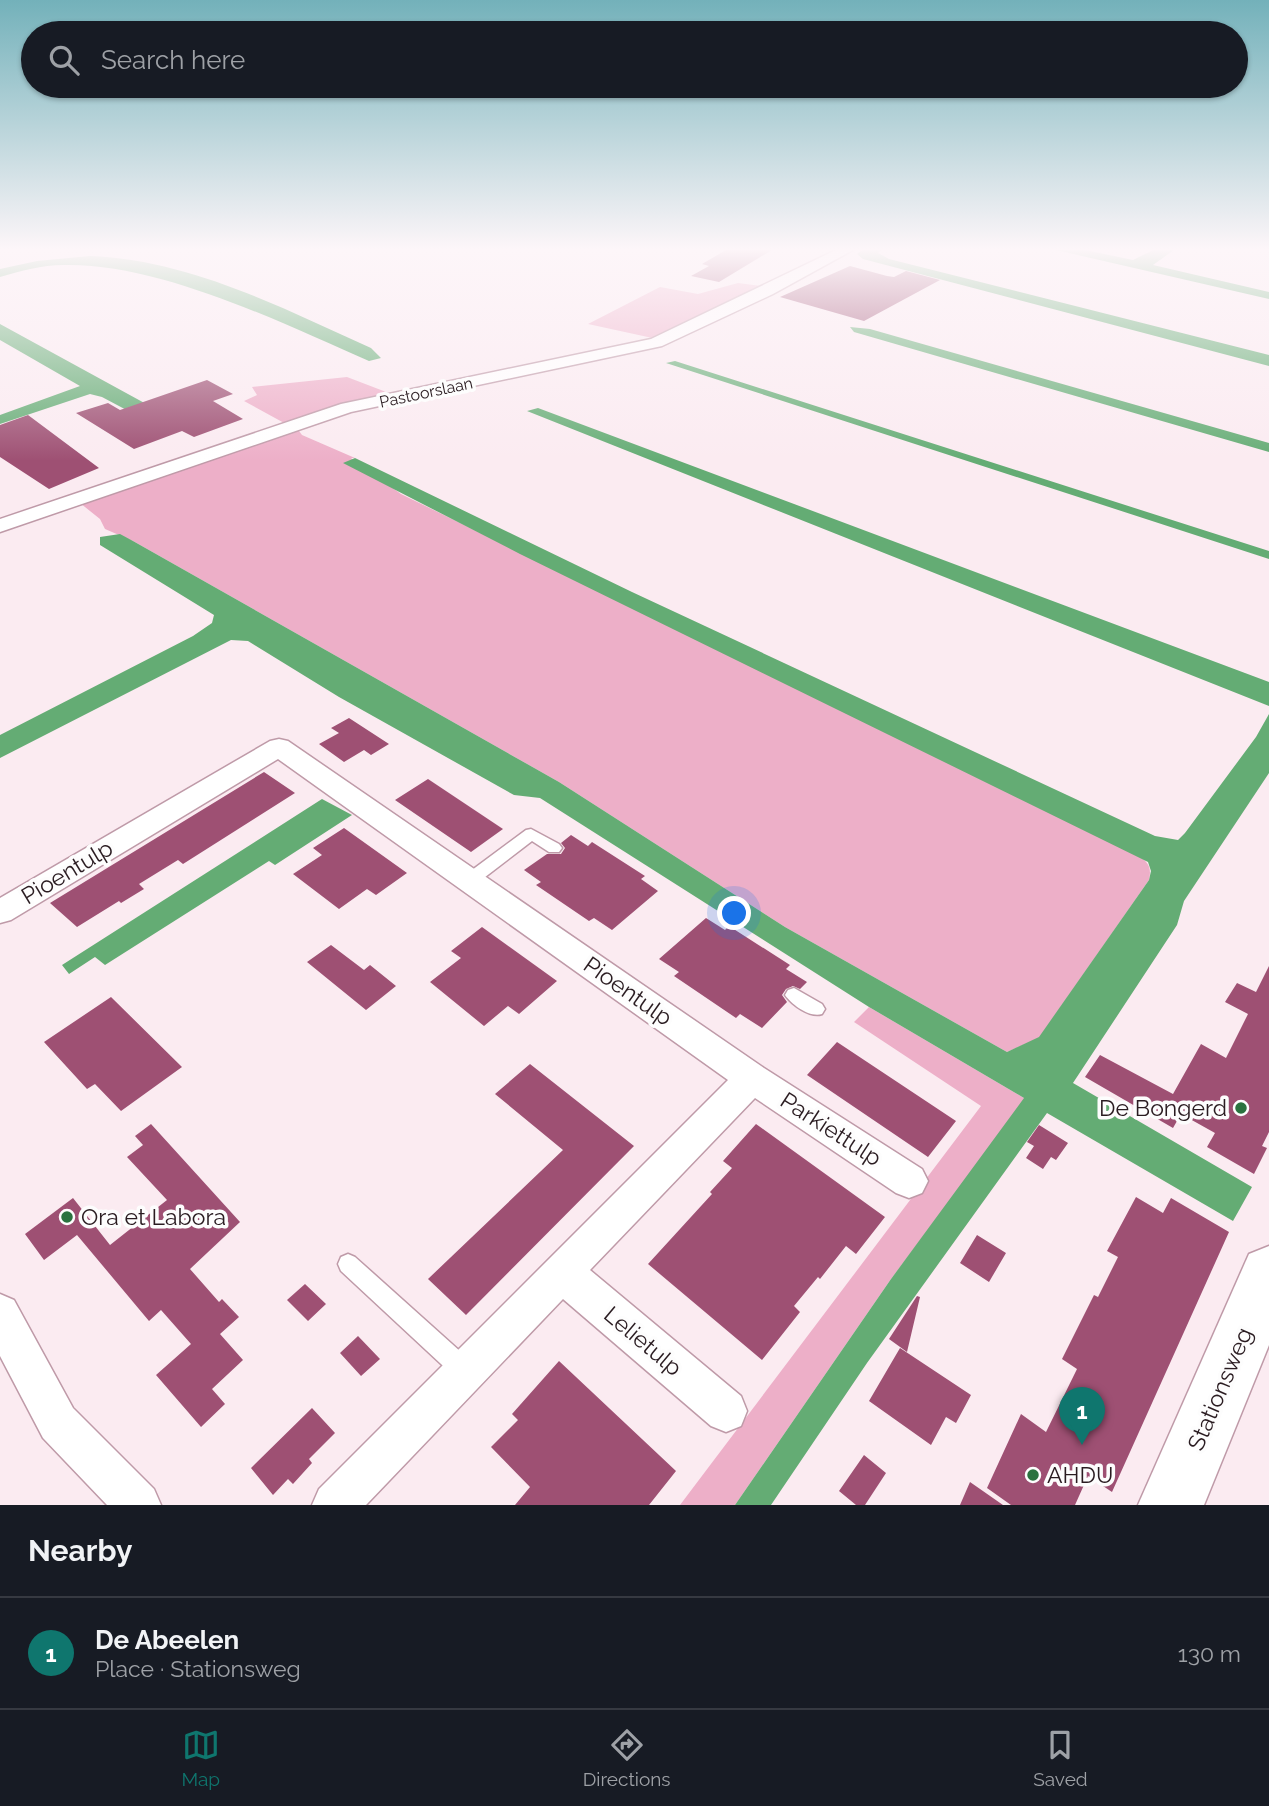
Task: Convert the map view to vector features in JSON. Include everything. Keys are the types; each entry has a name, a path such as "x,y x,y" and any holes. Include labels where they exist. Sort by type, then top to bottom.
{"street":[{"name":"Pastoorslaan","path":"0,526 347,408 656,343 706,320"},
{"name":"Pioentulp","path":"0,912 279,747 752,1078"},
{"name":"Parkiettulp","path":"752,1078 909,1181"},
{"path":"335,1505 752,1078"},
{"name":"Lelietulp","path":"561,1271 726,1411"},
{"name":"Stationsweg","path":"1171,1505 1269,1274"},
{"path":"0,1314 58,1423 138,1505"}],"lane":[{"path":"470,880 531,834 554,848"},
{"path":"794,995 816,1009"},
{"path":"348,1264 465,1371"}],"shaded area":[{"path":"276,320 310,320 371,348 381,358 369,361"},
{"path":"595,320 694,320 657,339 588,324"},
{"path":"1095,320 1131,320 1269,355 1269,366"},
{"path":"0,324 170,417 134,414 102,397 90,394 0,424 0,415 80,386 0,340"},
{"path":"850,327 870,329 1269,443 1269,452 854,332"},
{"path":"675,361 1269,551 1269,559 666,363"},
{"path":"347,377 394,395 286,424 244,401 257,395 252,387"},
{"path":"538,408 1269,682 1269,706 527,411"},
{"path":"301,426 299,431 302,435 355,458 351,458 401,494 1138,855 1148,865 1149,880 1039,1038 1007,1052 785,927 559,782 133,541 105,529 100,519 80,503"},
{"path":"355,458 632,592 1155,836 1178,840 1185,833 1256,737 1269,714 1269,773 1184,901 1177,925 1073,1083 1252,1187 1233,1221 1047,1113 867,1363 771,1505 735,1505 891,1279 1024,1098 869,1007 540,798 514,795 339,697 248,641 231,640 0,758 0,735 193,636 212,623 214,615 100,545 100,537 120,534 559,782 785,927 1007,1052 1039,1037 1149,880 1151,871 1148,862 520,554 343,463"},
{"path":"322,799 352,815 275,865 269,861 105,965 95,957 69,974 62,965"},
{"path":"869,1007 1024,1098 1023,1103 891,1279 735,1505 680,1505 981,1106 854,1022"}],"building":[{"path":"207,380 233,394 213,401 243,419 194,437 182,431 134,449 76,413 108,403 120,410"},
{"path":"28,415 99,468 49,489 0,457 0,425"},
{"path":"349,718 389,744 371,755 364,750 344,762 319,744 339,733 331,728"},
{"path":"264,772 295,793 183,864 178,860 139,884 144,889 77,927 50,903"},
{"path":"428,779 503,829 471,852 395,800"},
{"path":"344,828 407,873 376,895 367,889 339,909 293,874 322,855 313,848"},
{"path":"571,835 588,846 592,842 645,876 641,879 658,891 612,930 594,918 589,921 536,885 541,882 524,870 547,854 561,854 565,848 561,843"},
{"path":"706,918 725,930 729,926 790,965 786,969 807,982 800,989 793,986 786,989 782,995 787,1002 762,1028 740,1014 736,1018 674,976 679,972 659,959"},
{"path":"482,927 557,981 519,1014 508,1006 484,1026 430,982 461,958 451,951"},
{"path":"331,945 364,970 370,965 396,986 366,1010 307,962"},
{"path":"1269,966 1269,1132 1262,1146 1267,1148 1254,1174 1207,1147 1215,1133 1181,1114 1173,1128 1085,1077 1100,1055 1173,1094 1201,1044 1226,1058 1248,1014 1225,1002 1237,983 1256,992"},
{"path":"111,997 182,1067 121,1111 95,1084 87,1089 44,1042"},
{"path":"837,1042 956,1121 928,1157 807,1075"},
{"path":"530,1064 634,1146 466,1315 428,1279 563,1150 495,1094"},
{"path":"151,1124 240,1222 190,1269 219,1302 222,1299 239,1317 220,1334 243,1360 212,1389 225,1404 201,1427 156,1375 191,1344 161,1310 149,1321 77,1235 44,1260 25,1234 73,1198 110,1245 167,1200 127,1157 143,1145 135,1136"},
{"path":"756,1124 885,1217 856,1254 846,1246 820,1279 818,1277 794,1306 800,1312 762,1360 648,1264 712,1194 710,1192 732,1168 723,1161"},
{"path":"1039,1125 1068,1143 1056,1160 1051,1157 1043,1169 1026,1158 1034,1146 1027,1142"},
{"path":"1136,1197 1163,1213 1171,1198 1229,1232 1112,1492 1088,1476 1075,1505 1011,1505 987,1488 1021,1414 1046,1432 1077,1369 1062,1359 1094,1295 1098,1297 1118,1257 1107,1251"},
{"path":"977,1235 1006,1253 989,1282 960,1263"},
{"path":"305,1284 326,1304 308,1321 287,1300"},
{"path":"917,1296 920,1297 907,1352 889,1339"},
{"path":"358,1336 380,1359 361,1376 340,1353"},
{"path":"900,1348 971,1395 956,1423 946,1417 931,1445 869,1401"},
{"path":"559,1361 676,1471 649,1505 515,1505 530,1487 491,1447 518,1420 512,1414"},
{"path":"312,1408 335,1433 309,1459 312,1463 293,1484 288,1479 273,1495 251,1468"},
{"path":"864,1455 886,1473 865,1505 856,1505 839,1491"},
{"path":"970,1482 1003,1505 960,1505"}],"place":[{"name":"De Bongerd","path":"1241,1108"},
{"name":"Ora et Labora","path":"67,1217"},
{"name":"De Abeelen","path":"1082,1445"},
{"name":"AHDU","path":"1033,1475"}]}
